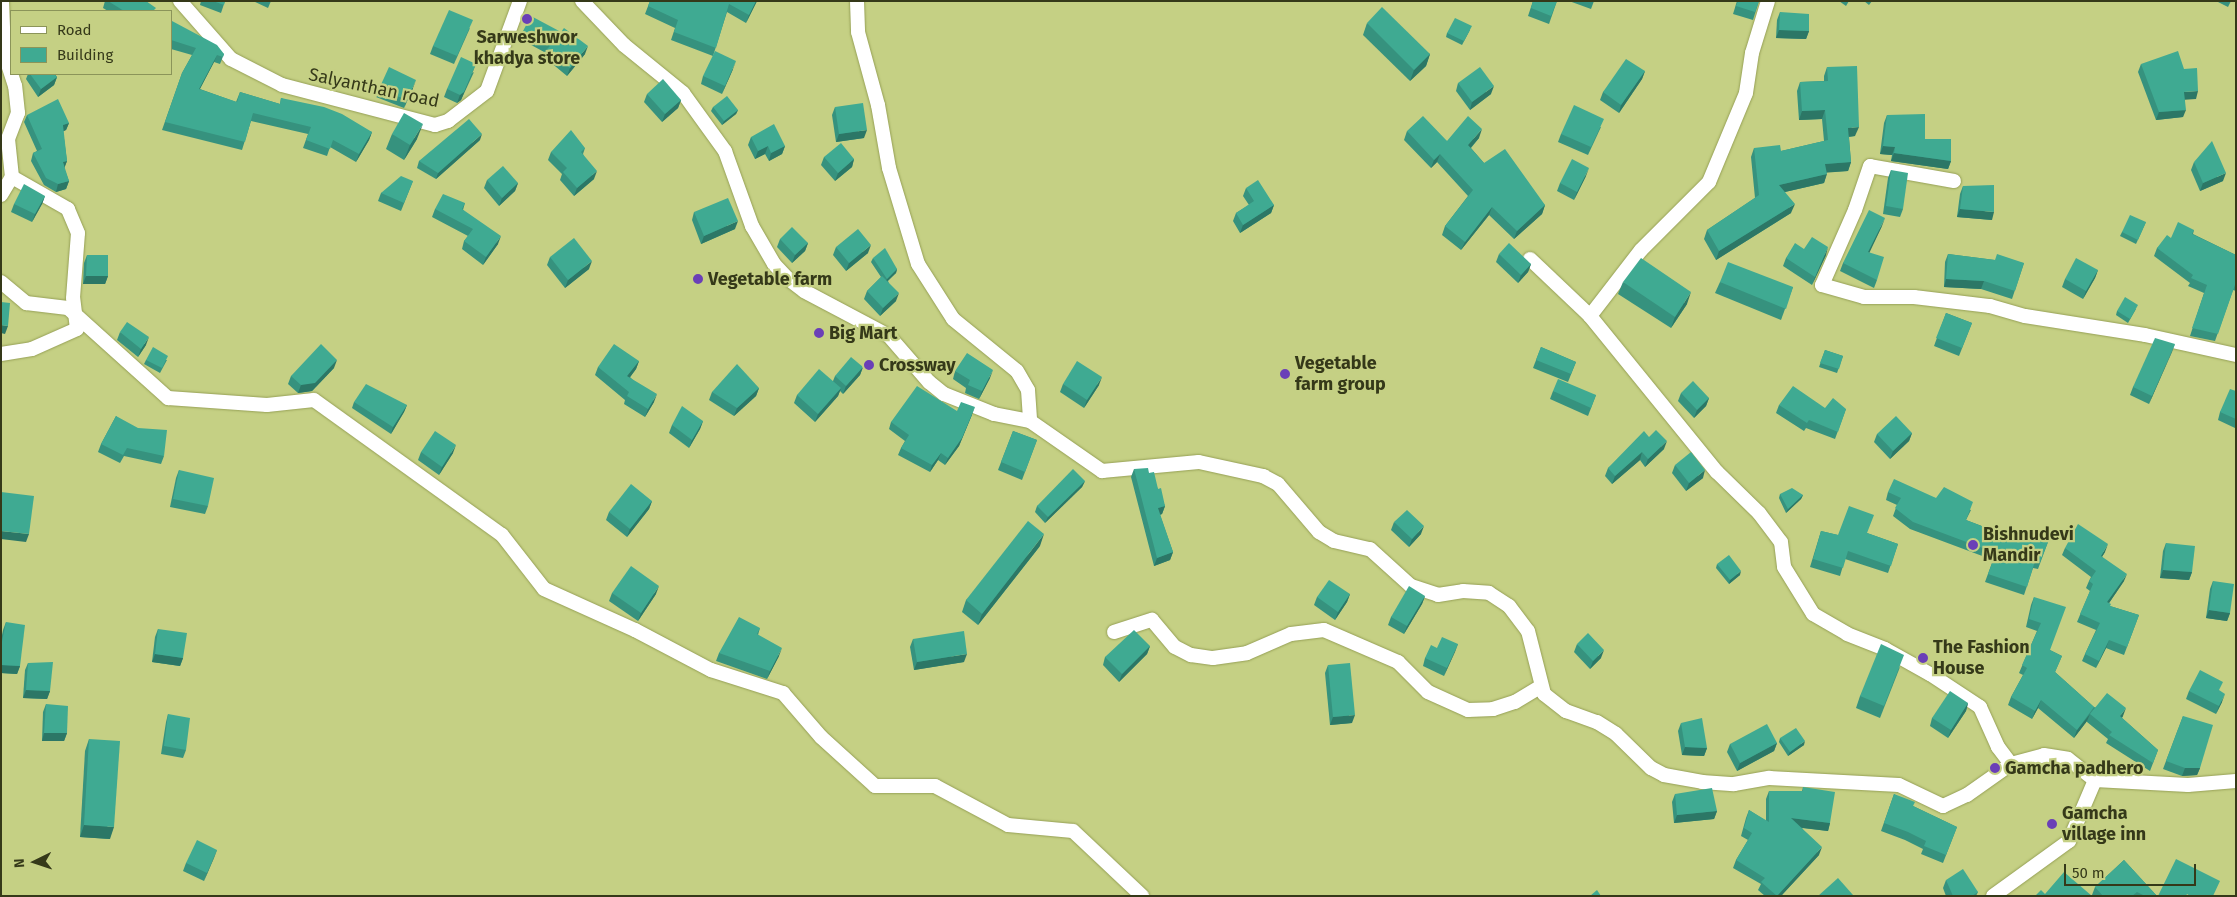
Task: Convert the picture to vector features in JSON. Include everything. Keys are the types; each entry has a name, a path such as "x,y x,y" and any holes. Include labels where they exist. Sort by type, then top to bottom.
{"street":[{"path":"2,1 4,52 10,71"},
{"name":"Salyanthan road","path":"180,1 231,59 282,85 435,124 448,121 487,91 520,1"},
{"path":"582,1 624,45 683,93 725,151 752,226 774,264 787,278 804,291 889,336 929,382 944,394 994,414 1030,421 1102,471 1199,462 1263,476 1278,484 1319,532 1334,541 1370,549 1411,586 1438,595 1479,591 1509,606 1528,631 1540,687 1566,711 1597,722 1616,734 1651,768 1664,775 1702,782 1734,784 1768,778 1899,784 1942,806 1967,795 2011,764 2044,755 2068,759 2095,780 2188,785 2236,781"},
{"path":"856,1 858,32 878,105 889,168 918,264 953,319 1017,371 1028,390 1030,421"},
{"path":"1590,316 1641,250 1709,182 1746,92 1752,53 1768,1"},
{"path":"1,195 12,177 8,139 18,112 15,86 11,75"},
{"path":"1954,181 1870,166 1855,210 1822,285 1864,297 1914,297 1990,306 2025,316 2146,335 2236,355"},
{"path":"1,354 32,349 58,339 77,329 78,317 73,298 78,233 68,209 12,177"},
{"path":"1530,260 1590,316 1717,472 1759,513 1781,542 1784,567 1813,614 1847,634 1885,649 1930,674 1980,707 1998,747 2011,764"},
{"path":"1,282 26,303 55,304 68,308 168,398 267,405 314,400 502,535 544,589 636,630 711,670 783,694 821,737 875,786 935,786 1008,825 1073,831 1142,896"},
{"path":"1114,632 1152,620 1175,647 1191,655 1214,658 1247,653 1291,634 1324,630 1398,662 1428,692 1468,710 1493,710 1515,702 1540,687"},
{"path":"1993,896 2069,841 2095,780"}],"building":[{"path":"108,1 146,1 156,8 154,10 122,10"},
{"path":"213,1 225,1 224,5"},
{"path":"650,1 756,1 749,15 729,4 716,48 674,32 678,20 648,6"},
{"path":"1533,1 1557,1 1551,16 1531,8"},
{"path":"1738,1 1759,1 1755,12 1736,6"},
{"path":"1382,7 1430,54 1414,70 1367,23"},
{"path":"449,10 473,20 457,56 433,46"},
{"path":"1780,12 1809,14 1809,31 1779,30"},
{"path":"531,16 561,32 564,28 588,46 570,68 547,49 550,46 523,31"},
{"path":"1455,18 1472,26 1464,41 1447,33"},
{"path":"172,21 217,45 224,54 223,57 217,55 199,89 237,102 240,92 280,104 281,98 324,107 342,114 372,132 359,154 333,140 330,149 306,140 311,127 253,113 245,142 165,122 182,73 196,48 172,40"},
{"path":"715,51 736,61 725,86 703,76"},
{"path":"2178,51 2184,69 2197,68 2198,91 2184,92 2186,110 2159,112 2141,64"},
{"path":"461,57 476,64 464,92 460,95 447,89"},
{"path":"1626,59 1645,71 1621,105 1603,92"},
{"path":"1857,66 1859,127 1848,128 1851,162 1825,164 1827,174 1779,185 1795,204 1719,251 1707,230 1759,195 1754,148 1780,145 1781,151 1828,140 1825,110 1802,111 1800,82 1828,81 1827,67"},
{"path":"389,67 416,80 407,100 379,89"},
{"path":"1480,67 1494,86 1472,102 1458,83"},
{"path":"31,75 55,75 57,77 41,89"},
{"path":"663,79 681,100 665,114 647,94"},
{"path":"727,96 738,110 724,121 713,107"},
{"path":"58,99 69,123 63,125 67,161 63,162 69,181 58,184 46,178 33,153 42,149 27,115"},
{"path":"863,103 867,130 839,134 835,107"},
{"path":"1574,105 1604,119 1591,147 1561,134"},
{"path":"404,113 423,124 410,145 392,134"},
{"path":"1925,114 1925,139 1951,139 1951,161 1894,153 1895,147 1883,146 1887,115"},
{"path":"1423,116 1447,141 1468,116 1482,129 1468,145 1484,163 1505,149 1545,205 1517,231 1492,207 1465,242 1445,226 1473,190 1440,154 1434,160 1407,131"},
{"path":"469,119 482,134 438,173 419,161"},
{"path":"774,124 785,146 771,153 768,146 758,151 751,137"},
{"path":"571,130 585,148 581,152 597,171 577,188 563,172 567,168 551,152"},
{"path":"2212,141 2226,173 2203,183 2194,162"},
{"path":"841,143 854,159 838,173 824,157"},
{"path":"1572,159 1589,168 1577,192 1560,183"},
{"path":"503,166 518,183 502,198 487,180"},
{"path":"1891,170 1908,173 1903,209 1886,206"},
{"path":"401,176 413,181 404,203 381,193"},
{"path":"1258,180 1274,205 1243,225 1236,213 1254,201 1246,188"},
{"path":"24,184 45,196 35,214 14,204"},
{"path":"1994,185 1994,212 1960,209 1963,186"},
{"path":"443,194 465,203 462,209 501,236 486,257 464,241 473,229 435,209"},
{"path":"728,198 738,221 704,236 694,212"},
{"path":"1869,210 1885,218 1868,252 1884,257 1877,280 1843,263"},
{"path":"2130,215 2146,222 2138,240 2122,232"},
{"path":"2178,222 2194,230 2192,234 2236,255 2236,282 2218,334 2192,328 2207,285 2191,278 2193,275 2157,248 2167,235 2171,238"},
{"path":"792,227 808,243 795,255 780,239"},
{"path":"858,229 871,245 849,263 836,247"},
{"path":"1812,237 1828,247 1815,277 1786,258 1795,243 1804,249"},
{"path":"574,238 592,261 568,280 550,257"},
{"path":"1509,243 1531,264 1521,275 1499,254"},
{"path":"885,248 897,269 887,279 873,258"},
{"path":"1948,254 1995,260 1997,254 2024,263 2015,291 1984,281 1946,279"},
{"path":"87,255 108,255 108,276 86,276"},
{"path":"1641,258 1691,292 1675,317 1623,282"},
{"path":"2076,258 2098,270 2086,291 2065,279"},
{"path":"1728,262 1793,287 1786,309 1720,282"},
{"path":"882,276 899,293 883,308 867,291"},
{"path":"2125,297 2138,305 2130,319 2117,311"},
{"path":"1,302 10,303 8,326 1,325"},
{"path":"1946,313 1972,323 1962,348 1936,338"},
{"path":"127,322 149,337 141,349 120,332"},
{"path":"2155,338 2175,344 2152,396 2133,387"},
{"path":"321,344 337,360 315,383 301,385 291,376"},
{"path":"614,344 639,361 627,376 657,394 648,409 627,396 629,392 598,367"},
{"path":"153,347 168,356 162,368 146,360"},
{"path":"1541,347 1576,362 1571,374 1536,360"},
{"path":"1825,350 1843,356 1839,369 1820,363"},
{"path":"967,353 993,370 982,391 968,385 970,380 955,371"},
{"path":"851,357 863,367 846,386 835,376"},
{"path":"1077,361 1102,377 1087,400 1063,384"},
{"path":"737,364 759,388 737,408 712,392"},
{"path":"819,369 841,388 818,414 797,395"},
{"path":"1558,379 1596,395 1591,408 1553,391"},
{"path":"1693,381 1709,398 1697,410 1681,393"},
{"path":"366,384 407,405 393,427 354,402"},
{"path":"917,386 957,411 961,402 975,407 962,438 948,458 941,453 932,465 901,448 909,435 891,422"},
{"path":"1793,386 1825,408 1833,398 1846,409 1838,432 1809,420 1807,423 1779,405"},
{"path":"2230,389 2236,391 2236,419 2220,412"},
{"path":"682,406 703,421 692,440 672,425"},
{"path":"116,416 138,428 167,430 164,456 127,448 123,455 101,444"},
{"path":"1896,416 1912,433 1893,451 1877,434"},
{"path":"1656,430 1667,441 1648,459 1642,452 1615,476 1608,468 1644,431 1649,437"},
{"path":"435,431 456,445 442,467 421,452"},
{"path":"1013,431 1037,440 1025,472 1001,462"},
{"path":"1691,452 1705,470 1689,483 1675,465"},
{"path":"1148,468 1149,473 1154,472 1158,489 1161,488 1165,506 1158,508 1173,552 1157,558 1134,469"},
{"path":"1073,469 1085,481 1048,517 1037,506"},
{"path":"179,470 214,478 208,506 173,499"},
{"path":"1894,479 1936,498 1944,487 1973,502 1966,520 2012,538 2013,531 2048,542 2040,562 2035,561 2027,587 1988,574 1996,553 1913,522 1895,508 1901,498 1888,492"},
{"path":"631,484 652,501 630,529 609,512"},
{"path":"1792,488 1803,495 1788,509 1780,494"},
{"path":"1,492 34,496 29,534 1,531"},
{"path":"1849,506 1874,515 1867,533 1898,544 1891,566 1848,551 1843,568 1813,559 1821,531 1838,535"},
{"path":"1407,510 1424,526 1412,539 1394,522"},
{"path":"1028,521 1044,534 982,614 966,600"},
{"path":"2078,524 2108,544 2101,556 2127,574 2107,602 2111,604 2110,606 2139,615 2127,647 2109,640 2099,661 2085,654 2100,623 2080,614 2093,584 2089,581 2096,571 2065,548"},
{"path":"2166,543 2195,546 2192,572 2163,570"},
{"path":"1729,555 1741,571 1730,580 1717,564"},
{"path":"631,566 659,586 641,613 612,593"},
{"path":"1329,580 1350,594 1338,612 1317,597"},
{"path":"2213,581 2234,584 2230,613 2209,610"},
{"path":"1409,586 1425,596 1407,626 1391,617"},
{"path":"2034,597 2066,607 2050,650 2062,656 2055,672 2094,707 2077,730 2041,700 2035,711 2011,697 2027,668 2022,665 2041,623 2029,619"},
{"path":"739,617 760,628 757,634 782,648 770,671 719,653"},
{"path":"6,622 25,625 20,666 1,665 1,646"},
{"path":"158,629 187,633 183,658 155,654"},
{"path":"1134,630 1150,646 1122,674 1105,657"},
{"path":"964,631 967,654 917,662 913,639"},
{"path":"1588,633 1604,650 1593,661 1577,644"},
{"path":"1442,637 1458,644 1447,668 1425,658 1431,645 1437,648"},
{"path":"1881,644 1904,655 1884,706 1860,696"},
{"path":"53,662 50,691 26,690 28,663"},
{"path":"1350,663 1355,715 1333,717 1328,665"},
{"path":"2200,670 2223,682 2219,690 2225,694 2219,706 2189,691"},
{"path":"1950,691 1968,703 1951,730 1932,718"},
{"path":"2107,693 2126,708 2120,716 2158,750 2153,763 2109,735 2112,732 2090,714"},
{"path":"46,704 68,706 67,733 44,733"},
{"path":"168,714 190,718 186,750 164,746"},
{"path":"2183,716 2213,725 2200,768 2185,768 2166,761"},
{"path":"1702,718 1707,748 1685,747 1681,723"},
{"path":"1767,724 1777,743 1740,763 1730,744"},
{"path":"1796,728 1805,741 1790,752 1780,738"},
{"path":"89,739 120,741 114,827 84,825"},
{"path":"1803,787 1835,792 1830,823 1791,818 1822,847 1777,896 1761,882 1765,878 1736,860 1752,833 1744,828 1749,810 1769,822 1769,791 1803,791"},
{"path":"1712,788 1717,811 1677,815 1675,794"},
{"path":"1894,794 1915,802 1913,806 1957,827 1946,855 1924,846 1926,841 1884,823"},
{"path":"197,840 217,850 207,873 186,863"},
{"path":"2176,859 2220,881 2213,896 2190,896 2187,894 2186,896 2158,896"},
{"path":"2124,860 2157,896 2145,896 2137,892 2132,896 2103,896 2095,887"},
{"path":"1963,869 1978,892 1972,896 1953,896 1946,880"},
{"path":"2064,872 2092,896 2035,896 2041,890 2045,894"},
{"path":"1838,878 1852,896 1818,896"},
{"path":"1597,890 1601,896 1590,896"}],"place":[{"name":"Sarweshwor khadya store","path":"527,19"},
{"name":"Vegetable farm","path":"698,279"},
{"name":"Big Mart","path":"819,333"},
{"name":"Crossway","path":"869,365"},
{"name":"Vegetable farm group","path":"1285,374"},
{"name":"Bishnudevi Mandir","path":"1973,545"},
{"name":"The Fashion House","path":"1923,658"},
{"name":"Gamcha padhero","path":"1995,768"},
{"name":"Gamcha village inn","path":"2052,824"}]}
